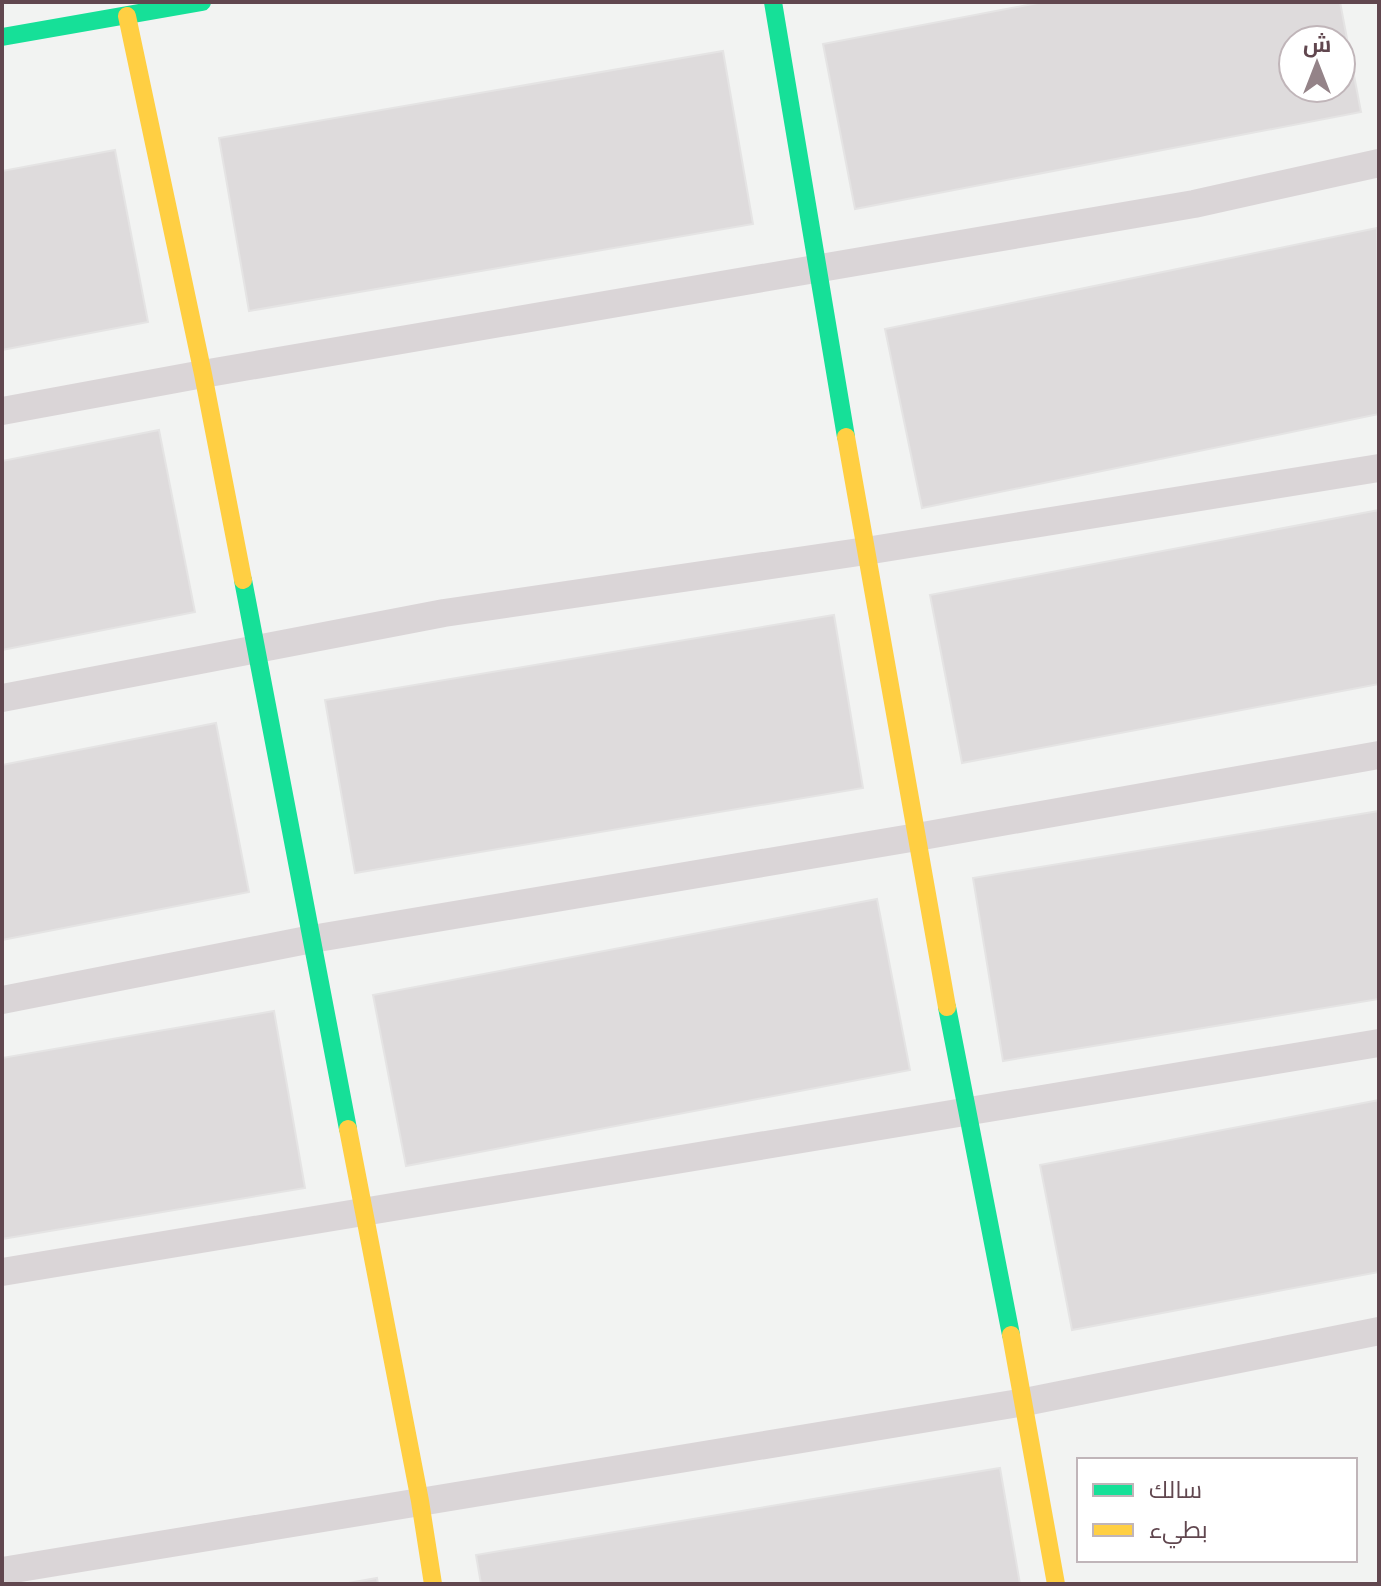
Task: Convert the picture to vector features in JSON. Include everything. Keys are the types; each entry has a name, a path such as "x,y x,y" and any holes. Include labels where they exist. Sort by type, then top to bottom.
{"street":[{"path":"2,37 202,2"},
{"path":"773,2 817,271 966,1113 1025,1402 1056,1584"},
{"path":"127,16 203,374 257,649 420,1501 433,1584"},
{"path":"2,411 1194,204 1379,163"},
{"path":"2,698 444,613 866,551 1379,468"},
{"path":"2,1000 312,939 1379,755"},
{"path":"2,1272 1379,1043"},
{"path":"2,1571 1025,1402 1379,1331"}],"building":[{"path":"1043,2 1340,2 1344,24 1277,24 1277,104 1357,104 1357,91 1361,112 855,209 823,44"},
{"path":"723,51 753,224 249,311 219,138"},
{"path":"115,150 148,322 2,350 2,171"},
{"path":"1377,228 1379,414 922,508 885,329"},
{"path":"159,430 195,612 2,650 2,461"},
{"path":"1379,510 1379,684 962,763 930,595"},
{"path":"834,615 863,788 355,873 325,700"},
{"path":"216,723 249,892 2,940 2,765"},
{"path":"1379,811 1379,999 1003,1061 973,878"},
{"path":"877,899 910,1070 406,1166 373,995"},
{"path":"274,1011 305,1188 2,1239 2,1058"},
{"path":"1379,1100 1379,1272 1072,1330 1040,1165"},
{"path":"1000,1468 1020,1584 481,1584 476,1555"},
{"path":"377,1578 378,1584 343,1584"}],"traffic: fast":[{"path":"2,37 202,2"},
{"path":"773,2 846,437"},
{"path":"243,580 348,1129"},
{"path":"947,1007 1011,1335"}],"traffic: slow":[{"path":"127,16 243,580"},
{"path":"846,437 947,1007"},
{"path":"348,1129 420,1501 433,1584"},
{"path":"1011,1335 1056,1584"}]}
